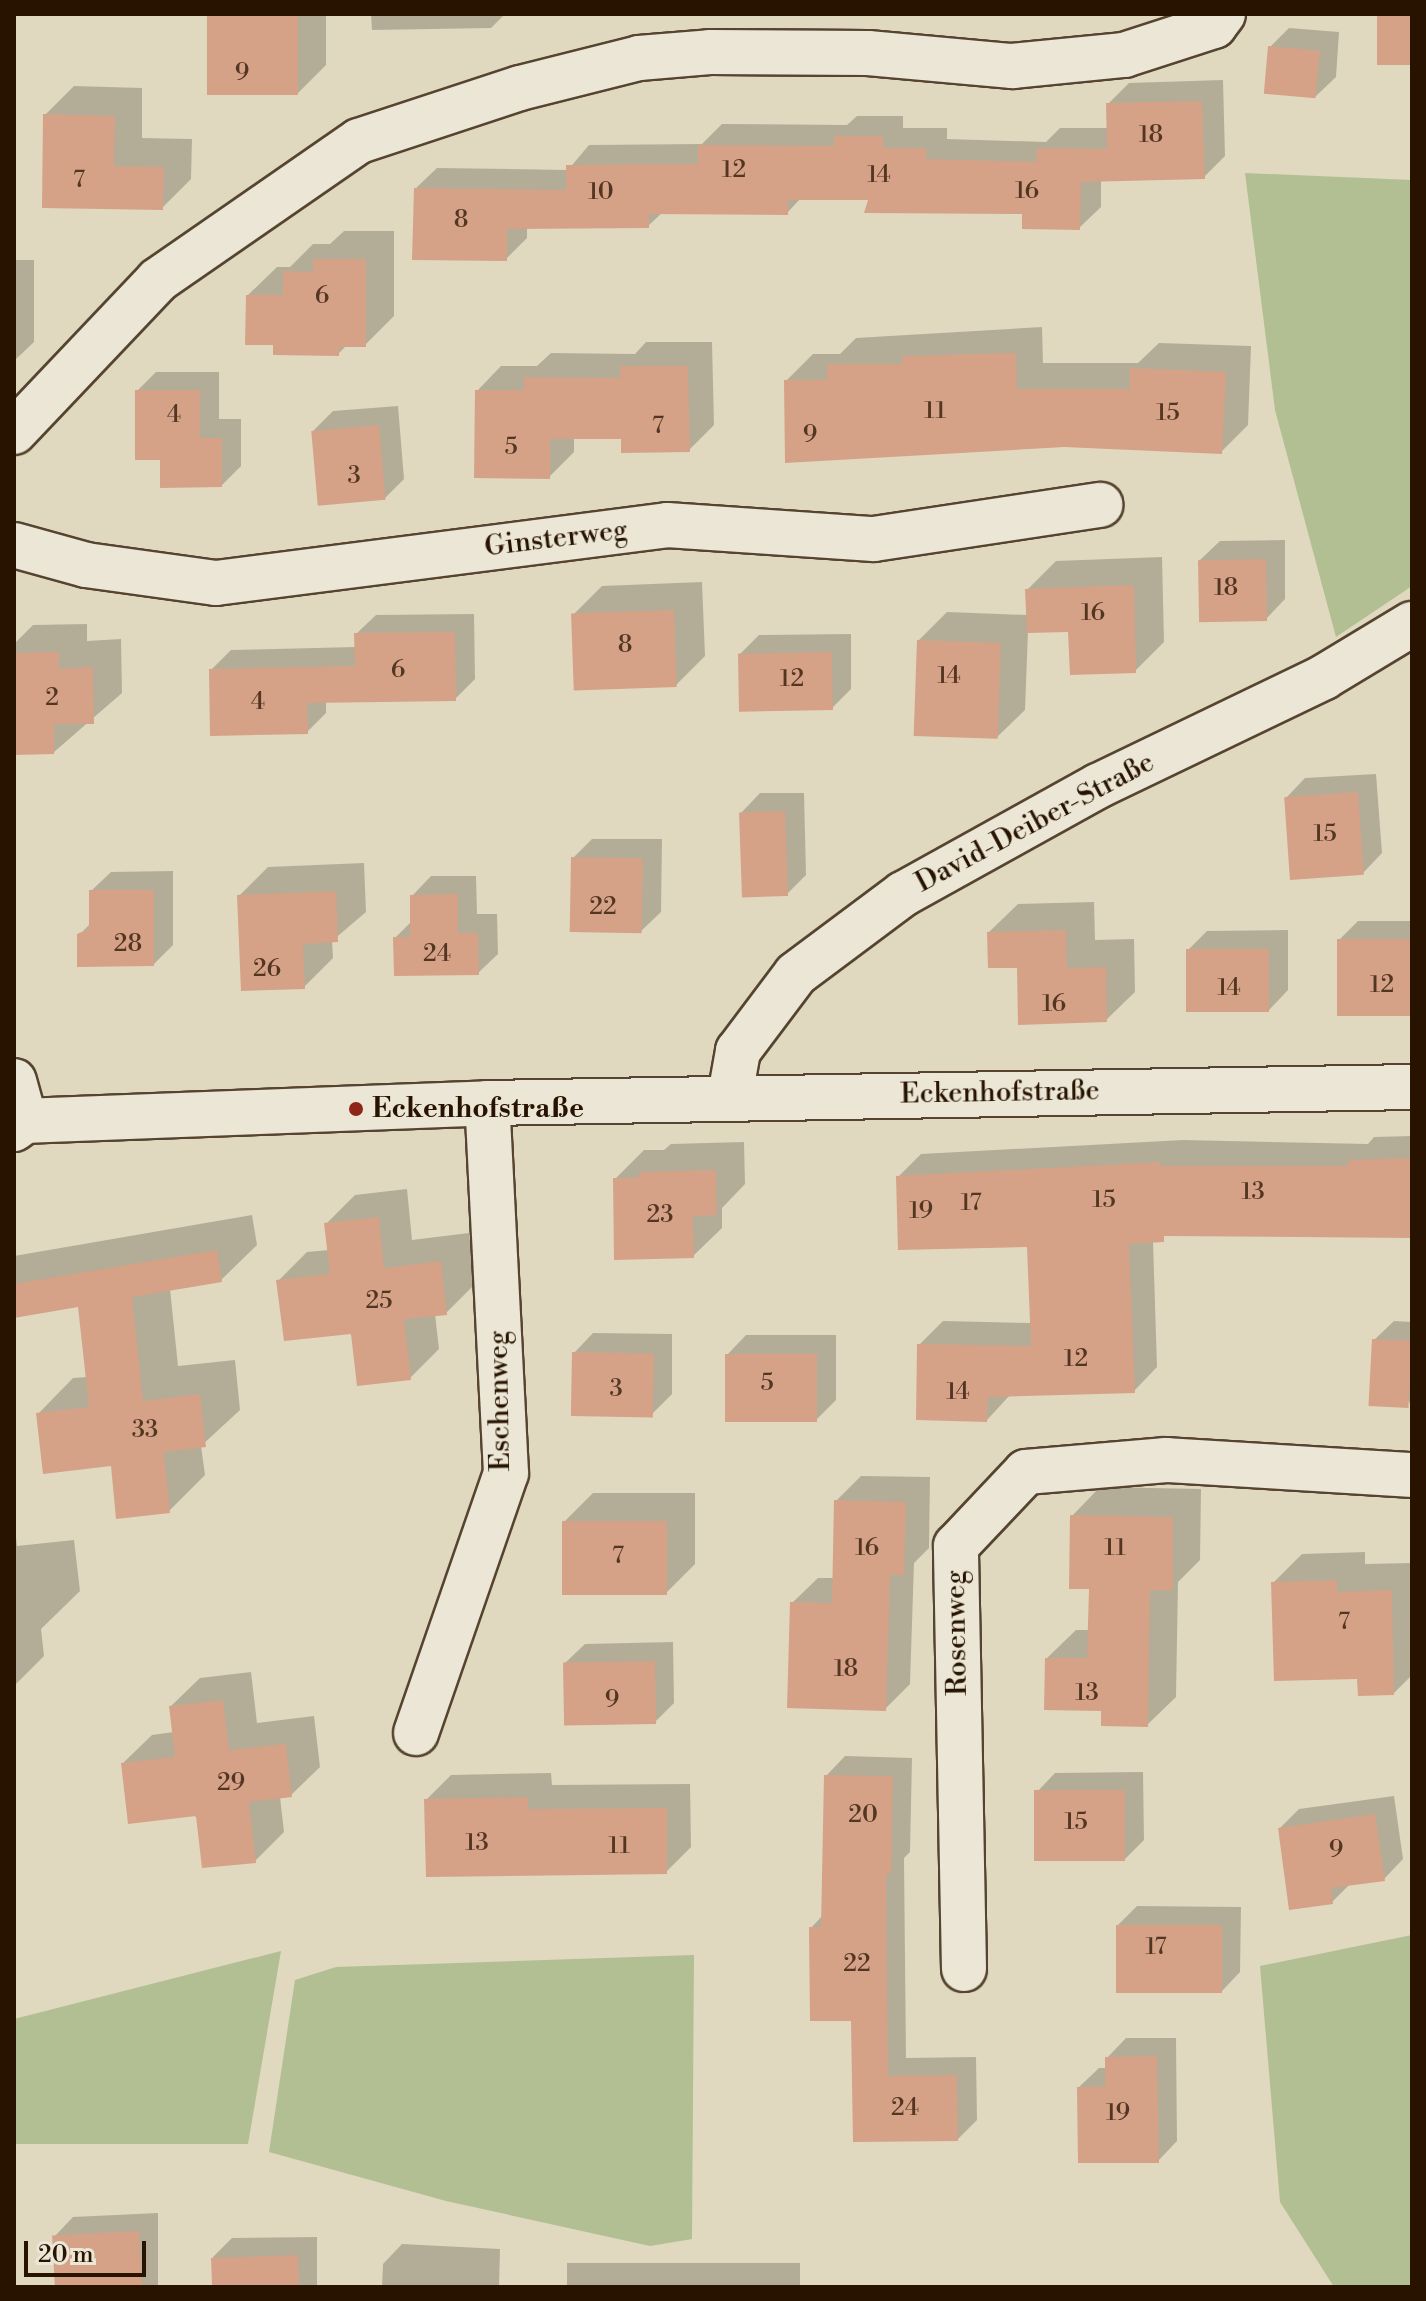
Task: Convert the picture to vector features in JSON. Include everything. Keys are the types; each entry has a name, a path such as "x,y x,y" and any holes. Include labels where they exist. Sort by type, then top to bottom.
{"street":[{"path":"14,432 158,280 359,141 520,88 639,58 710,52 868,53 1012,66 1124,55 1214,26 1223,14"},
{"name":"Ginsterweg","path":"14,545 86,565 216,583 667,525 874,539 1100,505"},
{"name":"David-Deiber-Straße","path":"730,1096 738,1051 796,974 903,894 1098,786 1324,677 1412,624"},
{"name":"Eckenhofstraße","path":"18,1110 1412,1087"},
{"name":"Eschenweg","path":"416,1733 506,1473 487,1103"},
{"name":"Rosenweg","path":"964,1969 956,1546 1026,1472 1166,1460 1412,1475"}],"green space":[{"path":"1245,173 1412,180 1412,586 1336,637 1275,410"},
{"path":"1412,1935 1412,2287 1334,2287 1280,2202 1260,1966"},
{"path":"281,1951 248,2144 14,2144 14,2019"},
{"path":"694,1955 692,2239 650,2246 446,2201 269,2152 295,1980 336,1967"}],"building":[{"path":"207,14 298,14 298,95 207,95"},
{"path":"1377,14 1412,14 1412,65 1377,65"},
{"path":"1268,46 1320,51 1316,98 1264,94"},
{"path":"1202,101 1205,179 1081,182 1080,230 1022,229 1022,214 864,213 868,200 788,200 788,215 649,214 649,228 507,229 507,261 412,260 414,188 566,190 566,165 698,164 698,145 834,146 834,136 883,136 883,148 926,148 926,159 1036,162 1037,148 1107,149 1106,103"},
{"path":"43,114 115,116 114,166 164,167 163,210 42,208"},
{"path":"313,259 366,259 366,347 339,347 339,356 273,355 273,345 245,345 246,295 283,295 283,271 313,272"},
{"path":"1016,353 1017,389 1130,389 1130,368 1226,372 1222,454 1064,447 785,463 784,380 827,380 827,364 902,364 902,356"},
{"path":"620,366 688,366 690,452 621,453 621,439 550,439 550,479 474,478 475,390 524,390 524,377 620,378"},
{"path":"135,390 200,390 200,438 222,438 222,487 160,488 160,460 135,460"},
{"path":"379,425 386,500 318,506 311,431"},
{"path":"1266,559 1267,621 1199,622 1198,560"},
{"path":"1134,585 1136,673 1070,675 1068,632 1027,633 1025,589"},
{"path":"674,610 677,687 574,691 571,614"},
{"path":"455,632 456,701 307,703 308,734 210,736 209,669 355,666 354,633"},
{"path":"917,640 1001,643 998,739 914,736"},
{"path":"59,652 59,669 93,667 94,724 54,724 54,754 14,755 14,653"},
{"path":"832,652 833,710 739,712 738,654"},
{"path":"1358,792 1364,875 1290,880 1284,797"},
{"path":"785,811 788,896 742,898 739,813"},
{"path":"571,857 643,858 642,933 570,932"},
{"path":"89,890 154,890 154,966 77,967 77,934 89,929"},
{"path":"336,891 338,942 303,944 305,989 241,991 237,895"},
{"path":"458,894 458,933 478,933 479,975 394,976 393,937 410,937 410,895"},
{"path":"1066,930 1067,968 1106,967 1107,1022 1018,1025 1017,968 988,968 987,932"},
{"path":"1337,939 1412,939 1412,1016 1337,1016"},
{"path":"1186,949 1269,949 1269,1012 1186,1012"},
{"path":"1412,1158 1412,1238 1164,1236 1164,1242 1129,1244 1135,1393 988,1397 987,1422 916,1420 917,1344 1031,1346 1027,1247 898,1250 896,1176 1160,1162 1161,1166 1348,1166 1348,1160"},
{"path":"716,1170 717,1215 693,1216 694,1258 614,1260 613,1178 638,1178 640,1172"},
{"path":"379,1217 384,1268 441,1261 447,1315 404,1319 411,1380 357,1386 351,1334 284,1341 276,1280 330,1274 324,1223"},
{"path":"217,1250 222,1282 132,1297 143,1401 200,1394 206,1447 164,1452 170,1513 116,1519 111,1466 43,1474 36,1413 89,1407 78,1307 14,1318 14,1284"},
{"path":"1372,1339 1412,1341 1408,1408 1368,1406"},
{"path":"572,1352 654,1353 653,1417 571,1416"},
{"path":"725,1354 817,1354 817,1422 725,1422"},
{"path":"834,1500 906,1502 904,1575 890,1575 886,1711 787,1708 790,1602 832,1603"},
{"path":"1070,1515 1173,1517 1173,1590 1150,1590 1148,1727 1101,1726 1101,1711 1044,1710 1045,1658 1087,1658 1089,1589 1069,1589"},
{"path":"562,1521 667,1521 667,1595 562,1595"},
{"path":"1337,1580 1337,1592 1392,1590 1394,1695 1358,1696 1357,1679 1274,1681 1271,1582"},
{"path":"655,1661 656,1724 564,1726 563,1663"},
{"path":"223,1700 229,1750 286,1744 292,1797 249,1802 256,1863 202,1868 196,1816 128,1824 121,1763 175,1757 169,1706"},
{"path":"824,1775 893,1776 891,1874 886,1874 888,2076 957,2075 958,2141 853,2142 851,2021 810,2021 809,1927 821,1927"},
{"path":"1034,1790 1125,1790 1125,1861 1034,1861"},
{"path":"528,1797 528,1809 667,1808 667,1874 426,1877 424,1799"},
{"path":"1375,1814 1385,1881 1331,1888 1333,1904 1289,1910 1278,1828"},
{"path":"1116,1925 1222,1925 1222,1993 1116,1993"},
{"path":"1157,2056 1159,2163 1078,2163 1077,2087 1105,2087 1105,2057"},
{"path":"139,2231 142,2287 55,2287 52,2236"},
{"path":"298,2255 299,2287 212,2287 211,2258"}],"place":[{"name":"Eckenhofstraße","path":"356,1109"}]}
